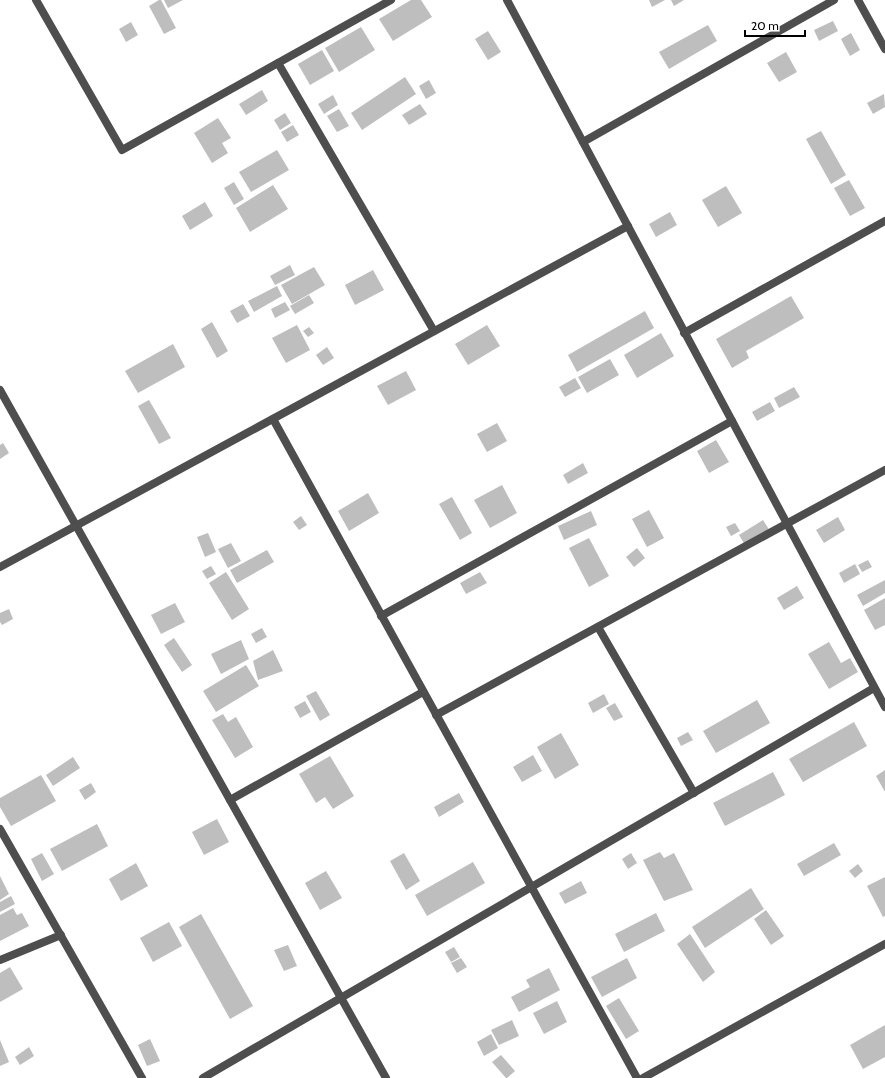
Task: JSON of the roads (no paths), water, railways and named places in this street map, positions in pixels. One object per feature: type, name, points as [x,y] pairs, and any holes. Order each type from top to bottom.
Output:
[{"type":"street","points":[[36,0],[122,150],[391,0]]},
{"type":"street","points":[[507,0],[885,708]]},
{"type":"street","points":[[583,142],[834,0]]},
{"type":"street","points":[[858,0],[885,49]]},
{"type":"street","points":[[278,63],[434,331]]},
{"type":"street","points":[[684,332],[885,221]]},
{"type":"street","points":[[0,567],[628,226]]},
{"type":"street","points":[[0,390],[386,1078]]},
{"type":"street","points":[[272,419],[636,1078]]},
{"type":"street","points":[[381,616],[732,421]]},
{"type":"street","points":[[436,715],[885,470]]},
{"type":"street","points":[[598,627],[694,793]]},
{"type":"street","points":[[203,1078],[874,688]]},
{"type":"street","points":[[230,800],[423,692]]},
{"type":"street","points":[[0,829],[142,1078]]},
{"type":"street","points":[[0,960],[61,935]]},
{"type":"street","points":[[643,1078],[885,944]]}]
